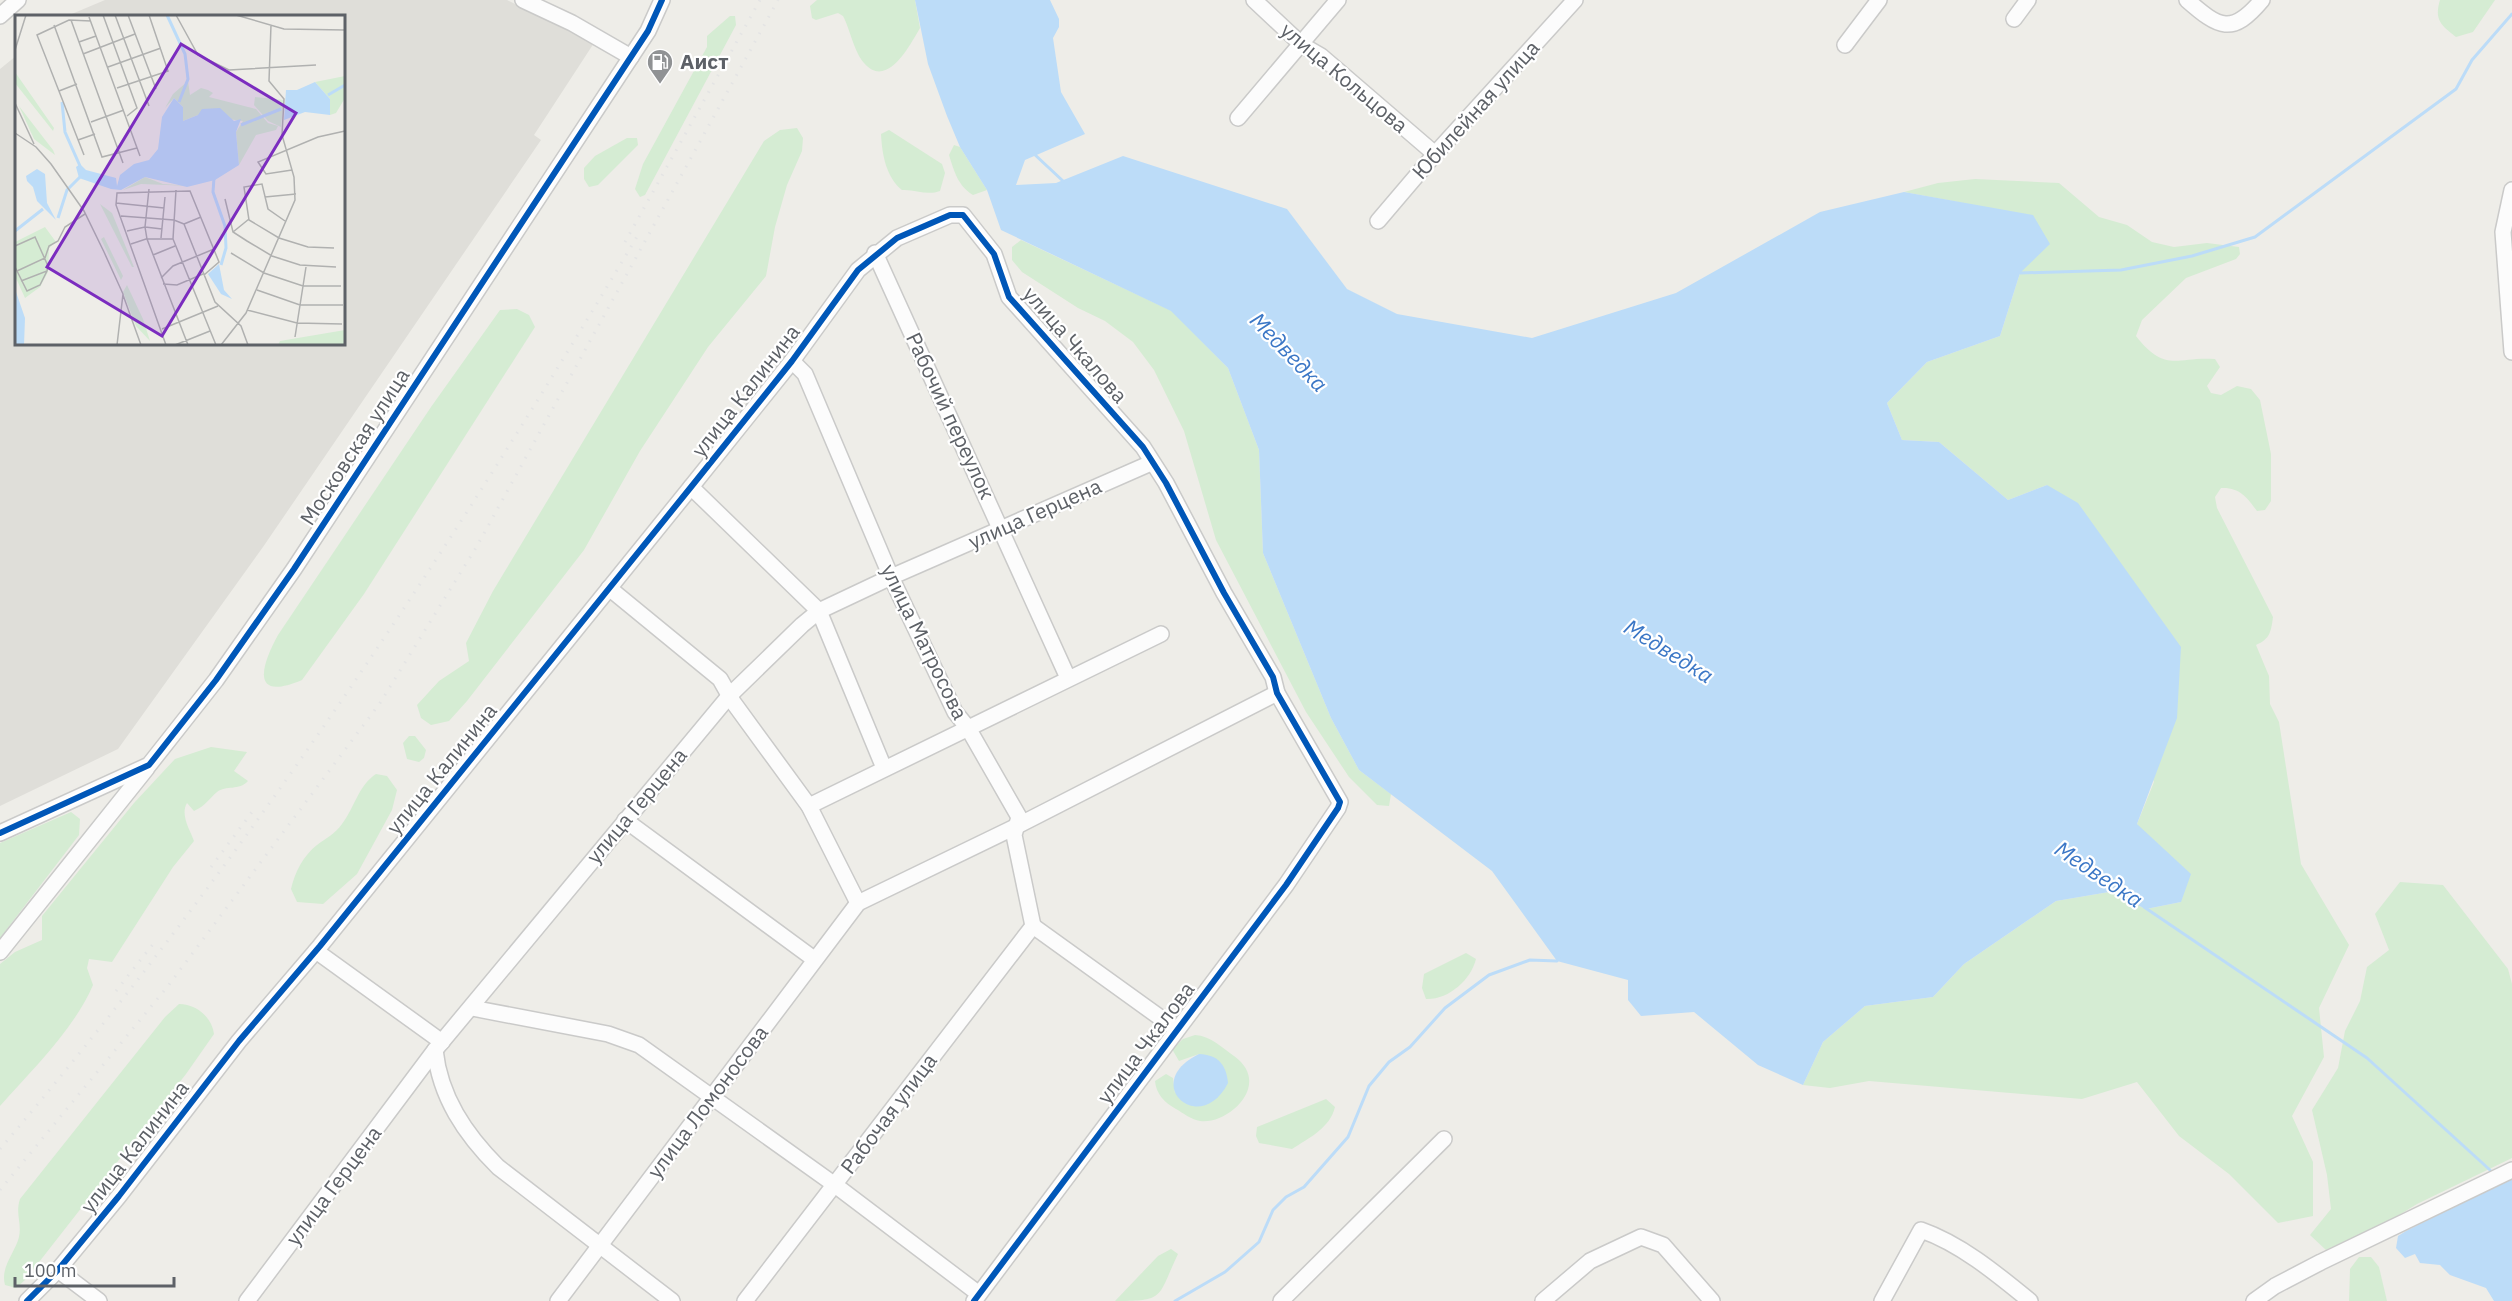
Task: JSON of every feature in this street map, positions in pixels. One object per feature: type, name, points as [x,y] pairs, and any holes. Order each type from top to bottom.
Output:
[{"type":"street","points":[[0,16],[18,0]]},
{"type":"street","points":[[523,0],[572,22],[631,57]]},
{"type":"street","name":"Московская улица","points":[[0,832],[149,765],[216,680],[294,569],[648,31],[662,0]]},
{"type":"street","name":"улица Кольцова","points":[[1254,0],[1302,45],[1321,56],[1435,154]]},
{"type":"street","points":[[1238,118],[1338,0]]},
{"type":"street","name":"Юбилейная улица","points":[[1378,220],[1575,0]]},
{"type":"street","points":[[1845,45],[1879,0]]},
{"type":"street","points":[[2014,19],[2028,0]]},
{"type":"street","points":[[2187,0],[2211,21],[2228,25],[2241,21],[2262,0]]},
{"type":"street","points":[[2512,190],[2503,232],[2512,352]]},
{"type":"street","name":"улица Калинина","points":[[27,1301],[58,1270],[239,1041],[316,951],[691,488],[792,361],[858,270],[875,253],[897,238],[950,215],[963,215]]},
{"type":"street","name":"улица Чкалова","points":[[963,215],[994,254],[1010,297],[1143,447],[1151,463],[1166,483],[1224,593],[1273,677],[1277,693],[1340,802],[1286,885],[977,1297]]},
{"type":"street","name":"Рабочий переулок","points":[[875,253],[1068,678]]},
{"type":"street","name":"улица Матросова","points":[[792,361],[805,374],[891,577],[955,712],[968,728],[1019,818],[1014,835],[1033,926]]},
{"type":"street","name":"улица Герцена","points":[[248,1301],[438,1046],[472,1008],[625,820],[729,695],[819,611],[1151,463]]},
{"type":"street","points":[[691,488],[819,611],[884,768]]},
{"type":"street","points":[[609,588],[720,679],[729,695],[809,806],[858,903],[1017,826],[1277,693]]},
{"type":"street","points":[[809,806],[1161,634]]},
{"type":"street","points":[[0,952],[149,765]]},
{"type":"street","points":[[625,820],[814,959]]},
{"type":"street","name":"улица Ломоносова","points":[[558,1301],[858,903]]},
{"type":"street","points":[[1033,926],[1176,1029]]},
{"type":"street","name":"Рабочая улица","points":[[745,1301],[1033,926]]},
{"type":"street","points":[[316,951],[438,1046],[437,1069],[449,1101],[479,1148],[498,1167],[672,1301]]},
{"type":"street","points":[[472,1008],[626,1039],[713,1096],[835,1185],[977,1297]]},
{"type":"street","points":[[1281,1301],[1444,1139]]},
{"type":"street","points":[[2254,1301],[2313,1266],[2512,1170]]},
{"type":"street","points":[[1882,1301],[1921,1230],[1938,1236],[1976,1260],[2030,1301]]},
{"type":"street","points":[[1543,1301],[1590,1261],[1641,1238],[1663,1245],[1712,1301]]},
{"type":"street","points":[[58,1270],[99,1301]]},
{"type":"shaded area","points":[[105,0],[507,0],[594,43],[534,135],[541,140],[263,547],[118,749],[0,806],[0,69],[15,57],[15,345],[345,345],[345,15],[69,15]]},
{"type":"green space","points":[[817,0],[915,0],[920,28],[897,62],[881,71],[873,70],[857,53],[843,16],[838,13],[816,20],[812,18],[810,6]]},
{"type":"green space","points":[[2440,0],[2495,0],[2473,32],[2456,37],[2440,22],[2438,7]]},
{"type":"green space","points":[[730,16],[735,16],[736,25],[645,195],[640,197],[635,189],[643,164],[707,47],[707,36]]},
{"type":"green space","points":[[797,128],[803,138],[802,151],[787,185],[775,227],[766,276],[708,347],[640,451],[584,550],[467,701],[449,721],[431,725],[421,718],[417,705],[439,681],[469,661],[466,643],[493,591],[764,141],[780,130]]},
{"type":"green space","points":[[889,130],[942,164],[945,173],[940,191],[930,193],[902,190],[897,185],[886,165],[882,149],[881,134]]},
{"type":"green space","points":[[627,138],[637,138],[638,145],[598,185],[589,187],[584,179],[584,168],[595,156]]},
{"type":"green space","points":[[954,145],[960,147],[987,190],[973,195],[960,183],[949,155]]},
{"type":"green space","points":[[1975,179],[2059,183],[2099,217],[2127,225],[2152,242],[2174,247],[2207,243],[2239,247],[2240,254],[2236,259],[2186,278],[2142,320],[2136,336],[2146,348],[2164,359],[2172,361],[2215,359],[2220,367],[2207,386],[2211,393],[2221,395],[2237,386],[2251,389],[2260,400],[2271,454],[2271,501],[2265,510],[2257,511],[2246,497],[2233,489],[2221,488],[2215,497],[2217,508],[2273,617],[2269,634],[2256,645],[2269,676],[2270,704],[2279,722],[2301,864],[2349,945],[2319,1008],[2324,1057],[2292,1116],[2313,1162],[2313,1216],[2278,1223],[2229,1174],[2179,1136],[2137,1082],[2082,1099],[1869,1081],[1830,1088],[1803,1085],[1823,1042],[1865,1006],[1933,997],[1964,964],[2056,901],[2109,892],[2146,909],[2181,902],[2137,824],[2154,782],[2047,485],[2008,500],[1939,442],[1902,440],[1887,403],[1927,362],[2000,336],[2020,273],[1958,202],[1904,192],[1938,183]]},
{"type":"green space","points":[[1021,240],[1172,311],[1228,368],[1259,450],[1263,553],[1331,718],[1359,770],[1391,794],[1389,806],[1377,805],[1349,777],[1306,712],[1216,540],[1184,431],[1154,370],[1133,342],[1105,321],[1078,308],[1022,272],[1012,260],[1012,247]]},
{"type":"green space","points":[[517,309],[529,315],[535,327],[364,594],[302,680],[285,686],[274,687],[267,684],[264,669],[278,635],[431,407],[500,310]]},
{"type":"green space","points":[[409,736],[415,736],[426,750],[424,758],[419,762],[407,759],[403,743]]},
{"type":"green space","points":[[211,747],[247,752],[234,771],[248,781],[241,786],[217,792],[194,811],[187,803],[185,817],[194,841],[173,867],[112,962],[89,959],[87,968],[93,985],[85,1001],[64,1033],[0,1106],[0,964],[15,952],[42,940],[42,916],[134,803],[175,759]]},
{"type":"green space","points":[[376,774],[387,776],[397,790],[392,810],[357,874],[323,904],[297,902],[291,889],[300,865],[312,849],[339,827],[365,784]]},
{"type":"green space","points":[[71,812],[80,819],[79,835],[0,938],[0,843]]},
{"type":"green space","points":[[2400,882],[2443,885],[2508,969],[2512,984],[2512,1158],[2417,1204],[2391,1220],[2326,1250],[2310,1235],[2331,1209],[2327,1175],[2312,1110],[2338,1068],[2345,1031],[2360,1001],[2367,967],[2389,950],[2375,914]]},
{"type":"green space","points":[[1466,953],[1476,959],[1464,981],[1442,996],[1426,999],[1422,988],[1424,974]]},
{"type":"green space","points":[[179,1004],[191,1006],[207,1017],[214,1034],[186,1074],[25,1280],[16,1288],[5,1285],[6,1266],[19,1237],[20,1199],[165,1017]]},
{"type":"green space","points":[[1195,1035],[1211,1040],[1234,1056],[1245,1067],[1249,1079],[1248,1090],[1233,1110],[1211,1121],[1194,1119],[1172,1107],[1162,1098],[1155,1081],[1166,1074],[1173,1078],[1175,1093],[1199,1054],[1179,1061],[1172,1049],[1183,1039]]},
{"type":"green space","points":[[1326,1099],[1335,1107],[1329,1121],[1305,1141],[1292,1149],[1259,1143],[1256,1136],[1257,1127]]},
{"type":"green space","points":[[1171,1249],[1178,1254],[1158,1294],[1143,1300],[1115,1301],[1158,1256]]},
{"type":"green space","points":[[2359,1257],[2371,1257],[2379,1267],[2387,1301],[2349,1301],[2350,1269]]},
{"type":"water","points":[[915,0],[1050,0],[1059,19],[1059,27],[1053,38],[1061,92],[1085,134],[1025,160],[1016,185],[1056,183],[1123,156],[1287,209],[1347,289],[1397,314],[1532,338],[1676,293],[1820,212],[1904,192],[2033,215],[2050,244],[2020,273],[2000,336],[1927,362],[1887,403],[1902,440],[1939,442],[2008,500],[2047,485],[2078,503],[2181,647],[2177,718],[2137,824],[2191,874],[2181,902],[2146,909],[2109,892],[2056,901],[1964,964],[1933,997],[1865,1006],[1823,1042],[1803,1085],[1758,1065],[1694,1012],[1641,1016],[1628,1000],[1628,980],[1557,961],[1492,871],[1359,770],[1331,718],[1263,553],[1259,450],[1228,368],[1171,311],[1001,230],[987,190],[960,147],[947,116],[928,64]]},
{"type":"water","points":[[1199,1054],[1211,1056],[1220,1062],[1228,1083],[1216,1099],[1203,1106],[1191,1106],[1180,1100],[1174,1090],[1174,1078],[1182,1066]]},
{"type":"water","points":[[2512,1178],[2512,1301],[2494,1301],[2486,1288],[2450,1275],[2440,1265],[2420,1263],[2415,1254],[2405,1258],[2396,1248],[2398,1236],[2406,1231]]},
{"type":"waterway","points":[[2020,273],[2121,270],[2192,256],[2255,237],[2456,89],[2472,60],[2512,14]]},
{"type":"waterway","name":"Медведка","points":[[1033,153],[1063,181]]},
{"type":"waterway","name":"Медведка","points":[[2144,907],[2367,1058],[2490,1170]]},
{"type":"waterway","points":[[1175,1301],[1225,1272],[1259,1242],[1273,1210],[1286,1197],[1304,1187],[1348,1137],[1369,1086],[1389,1062],[1410,1047],[1445,1008],[1489,975],[1530,960],[1557,961],[1559,958]]},
{"type":"railway","points":[[625,242],[760,0]]},
{"type":"railway","points":[[0,1190],[168,986],[380,703],[477,546],[778,0]]},
{"type":"railway","points":[[0,1149],[89,1042],[175,932],[258,820],[338,706],[492,473],[638,235]]},
{"type":"railway","points":[[211,867],[252,812]]},
{"type":"railway","points":[[116,991],[157,939]]},
{"type":"cycle path","points":[[0,833],[149,765],[216,680],[294,569],[648,31],[662,0]]},
{"type":"cycle path","points":[[27,1301],[58,1270],[119,1196],[239,1041],[320,946],[691,487],[792,361],[858,270],[897,238],[950,215],[963,215],[994,254],[1009,297],[1143,447],[1166,483],[1224,593],[1273,677],[1277,693],[1340,802],[1286,885],[974,1301]]},
{"type":"place","name":"Аист","points":[[660,85]]}]
